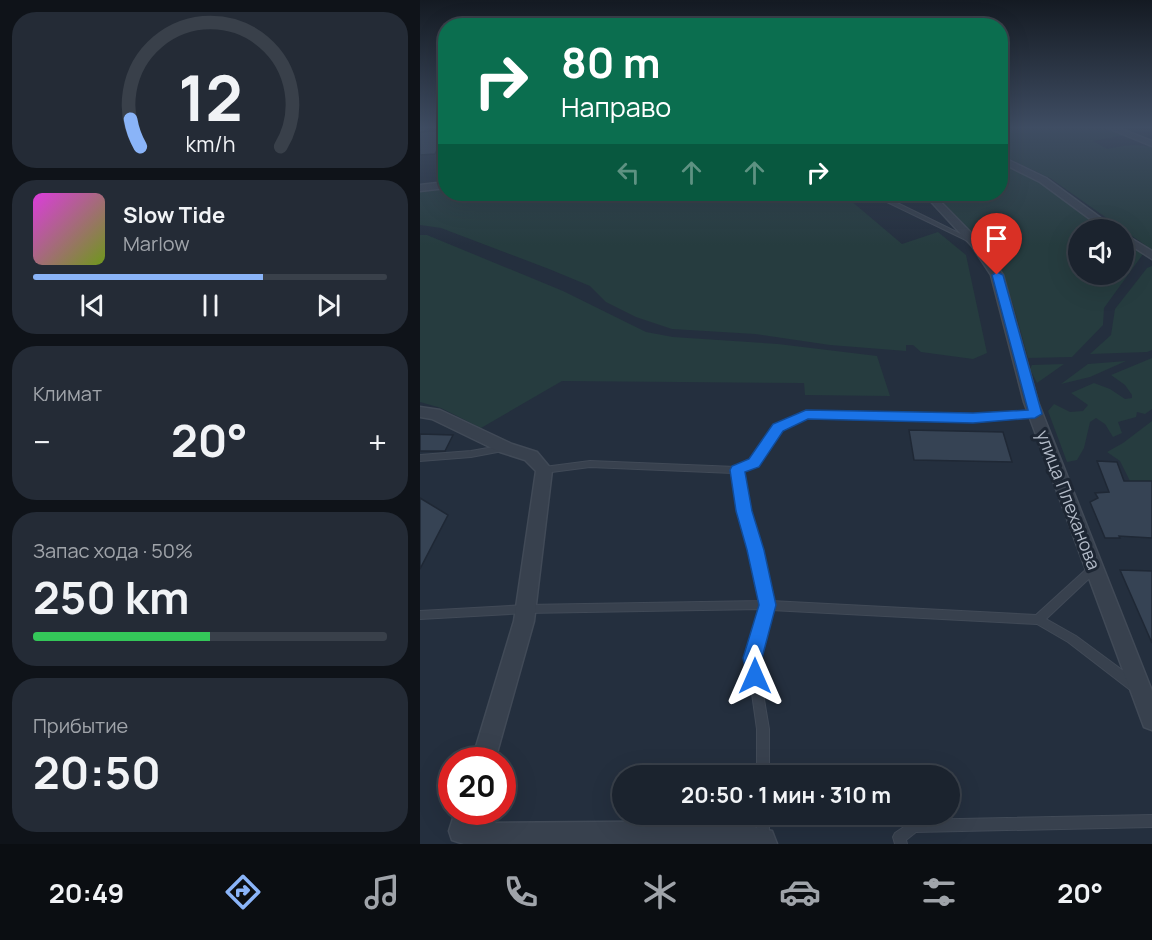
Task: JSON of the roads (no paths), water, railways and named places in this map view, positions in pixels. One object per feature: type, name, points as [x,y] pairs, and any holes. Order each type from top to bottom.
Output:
[{"type":"street","points":[[1017,166],[1044,180],[1097,219]]},
{"type":"street","points":[[420,188],[438,186]]},
{"type":"street","name":"улица Плеханова","points":[[935,201],[976,244],[997,275],[1035,414],[1152,719]]},
{"type":"street","points":[[1134,244],[1152,256]]},
{"type":"street","points":[[420,412],[435,414],[531,456],[544,470],[526,609],[502,704],[487,747]]},
{"type":"street","points":[[463,825],[461,831],[487,836],[729,834],[763,842]]},
{"type":"lane","points":[[889,201],[976,244]]},
{"type":"lane","points":[[544,470],[590,464],[737,470],[754,463],[778,428],[806,414],[973,418],[1035,414]]},
{"type":"lane","points":[[420,458],[471,454],[506,447]]},
{"type":"lane","points":[[737,470],[744,511],[756,550],[768,605],[753,658],[763,729],[763,765]]},
{"type":"lane","points":[[1038,620],[1094,568]]},
{"type":"lane","points":[[420,615],[526,609],[768,605],[1038,620],[1072,639],[1142,692]]},
{"type":"lane","points":[[901,844],[899,837],[914,826],[1152,821]]},
{"type":"lane","points":[[763,825],[763,842]]}]
